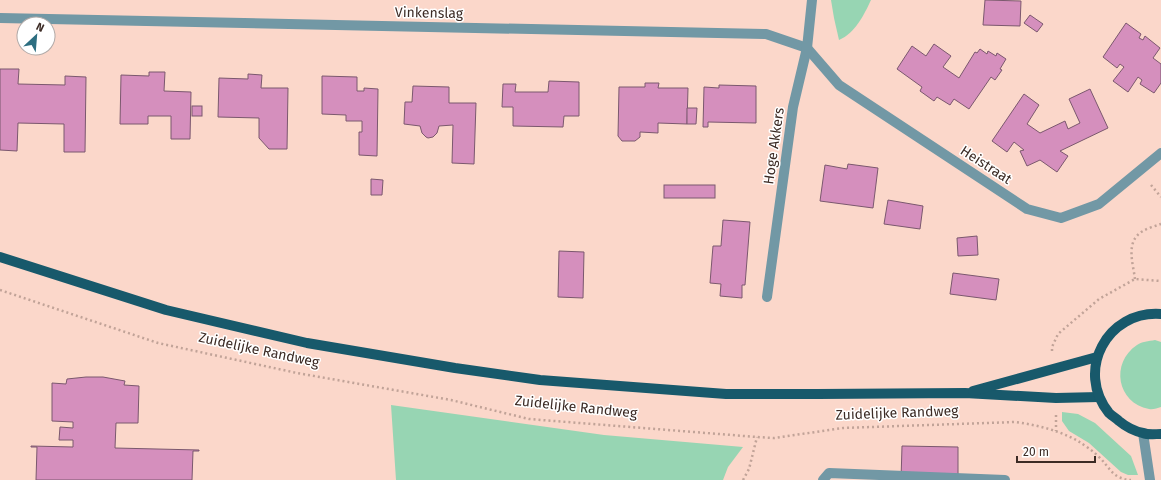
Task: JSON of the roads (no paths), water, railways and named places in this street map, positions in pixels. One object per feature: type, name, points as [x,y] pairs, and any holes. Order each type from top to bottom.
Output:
[{"type":"main road","name":"Zuidelijke Randweg","points":[[0,257],[166,310],[307,343],[540,380],[726,394],[965,393],[1056,398],[1099,397]]},
{"type":"main road","points":[[1161,314],[1139,315],[1120,324],[1106,338],[1097,357],[1095,377],[1099,397],[1110,414],[1125,426],[1143,433],[1161,434]]},
{"type":"main road","name":"Zuidelijke Randweg","points":[[965,393],[1097,357]]},
{"type":"street","name":"Hoge Akkers","points":[[767,297],[793,107],[808,48],[812,0]]},
{"type":"street","name":"Vinkenslag","points":[[0,18],[766,34],[808,48]]},
{"type":"street","name":"Heistraat","points":[[808,48],[838,85],[1026,209],[1061,218],[1099,204],[1161,153]]},
{"type":"street","points":[[1143,433],[1150,480]]},
{"type":"street","points":[[823,480],[829,473],[874,477],[1005,480]]}]
